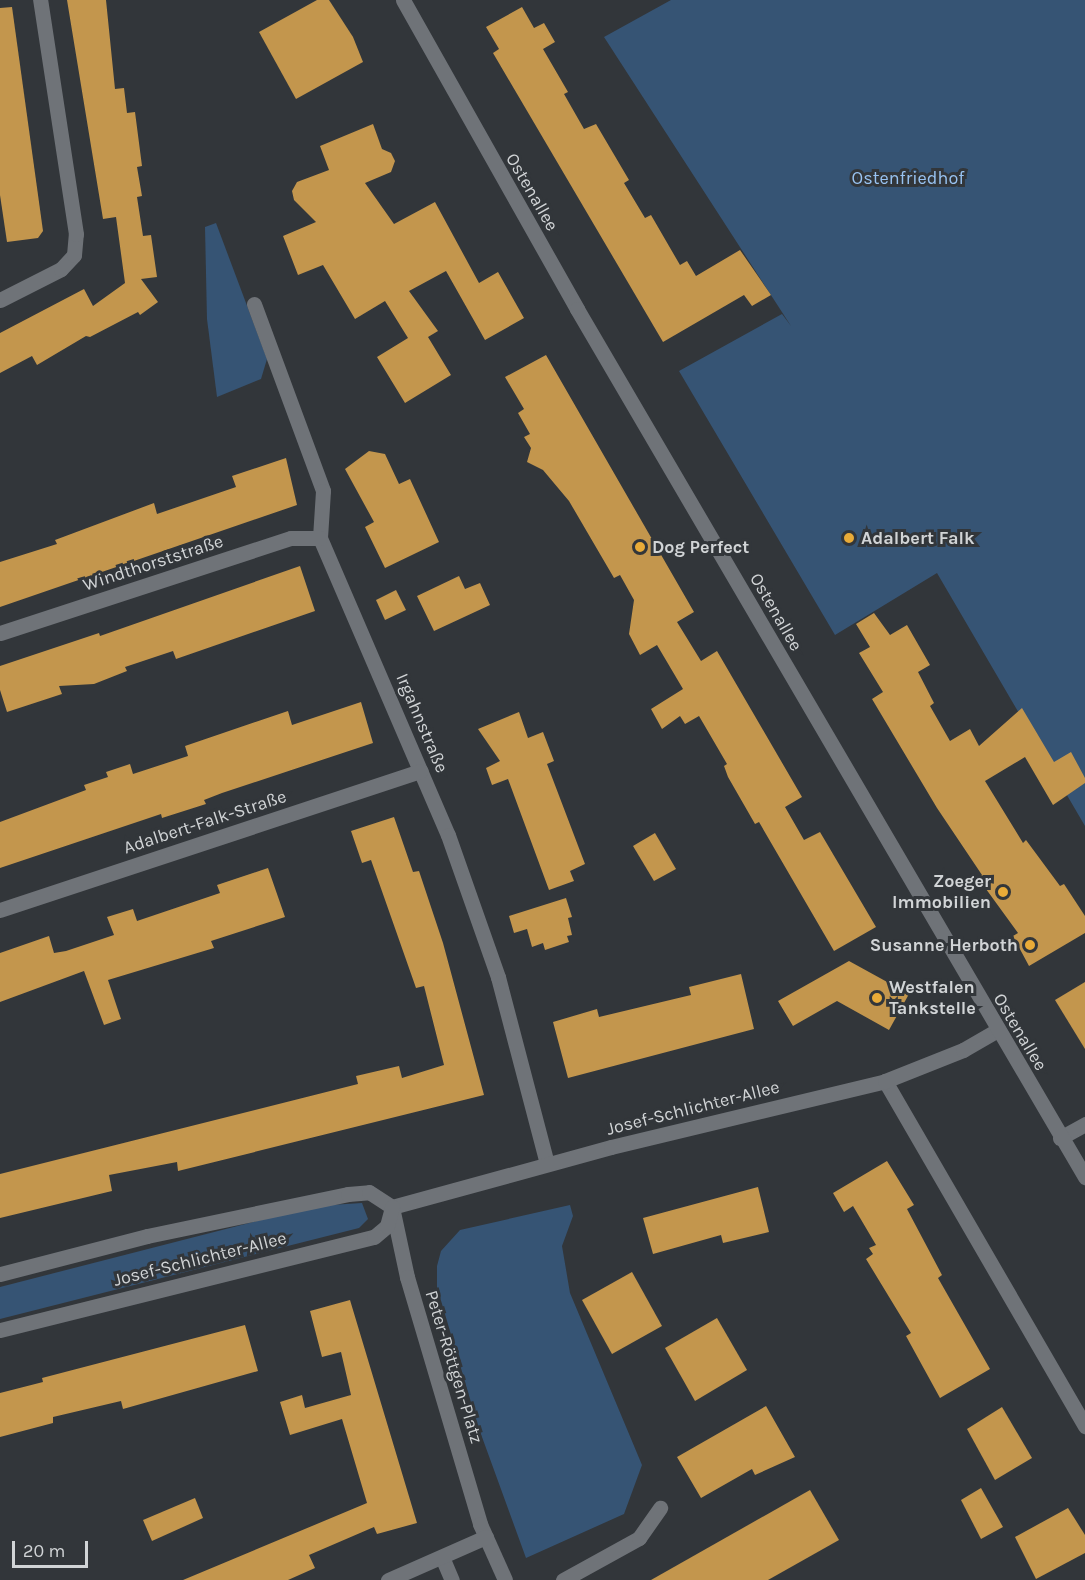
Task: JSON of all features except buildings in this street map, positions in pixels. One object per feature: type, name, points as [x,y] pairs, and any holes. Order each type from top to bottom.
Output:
[{"type":"street","points":[[0,300],[61,269],[74,255],[76,234],[40,0]]},
{"type":"street","name":"Ostenallee","points":[[403,0],[566,290],[996,1030],[1085,1177]]},
{"type":"street","name":"Irgahnstraße","points":[[255,304],[323,491],[320,538],[421,771],[498,977],[547,1164]]},
{"type":"street","name":"Windthorststraße","points":[[0,633],[291,538],[320,538]]},
{"type":"street","name":"Adalbert-Falk-Straße","points":[[0,910],[421,771]]},
{"type":"street","name":"Josef-Schlichter-Allee","points":[[0,1274],[147,1236],[348,1194],[369,1192],[392,1207],[547,1164],[885,1081],[963,1050],[996,1030]]},
{"type":"street","points":[[885,1081],[1085,1426]]},
{"type":"street","points":[[1060,1138],[1085,1124]]},
{"type":"street","name":"Josef-Schlichter-Allee","points":[[0,1330],[374,1237],[387,1226],[392,1207]]},
{"type":"street","name":"Peter-Röttgen-Platz","points":[[392,1207],[407,1277],[486,1537],[505,1580]]},
{"type":"street","points":[[563,1580],[639,1538],[660,1508]]},
{"type":"street","points":[[388,1580],[486,1537]]},
{"type":"street","points":[[441,1557],[452,1580]]},
{"type":"green space","name":"Ostenfriedhof","points":[[671,0],[1085,0],[1085,826],[937,573],[835,635],[679,371],[782,314],[791,326],[604,37]]},
{"type":"green space","points":[[216,223],[267,359],[261,379],[217,397],[207,319],[205,227]]},
{"type":"green space","points":[[362,1203],[368,1219],[359,1228],[0,1319],[0,1287],[315,1206]]},
{"type":"green space","points":[[570,1205],[573,1216],[562,1246],[570,1293],[642,1465],[624,1514],[526,1558],[478,1426],[437,1287],[437,1266],[441,1251],[460,1230]]},
{"type":"place","name":"Adalbert Falk","points":[[849,538]]},
{"type":"place","name":"Dog Perfect","points":[[640,547]]},
{"type":"place","name":"Zoeger Immobilien","points":[[1003,892]]},
{"type":"place","name":"Susanne Herboth","points":[[1030,945]]},
{"type":"place","name":"Westfalen Tankstelle","points":[[877,998]]}]
